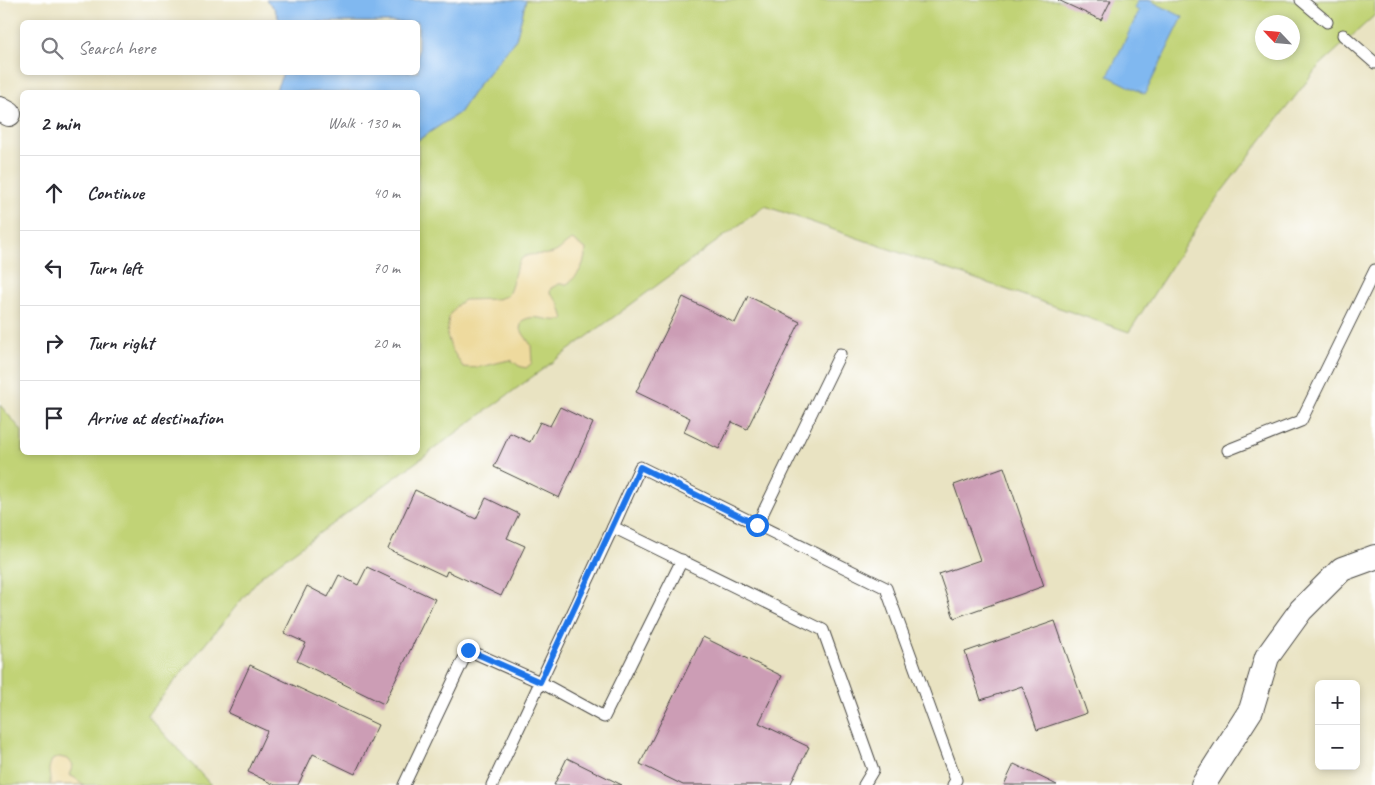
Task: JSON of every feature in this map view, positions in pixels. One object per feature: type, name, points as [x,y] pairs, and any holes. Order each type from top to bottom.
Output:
[{"type":"street","points":[[1203,785],[1251,710],[1267,657],[1301,610],[1342,570],[1375,557]]},
{"type":"lane","points":[[1306,1],[1327,22]]},
{"type":"lane","points":[[1343,35],[1375,63]]},
{"type":"lane","points":[[1228,450],[1301,421],[1375,270]]},
{"type":"lane","points":[[757,525],[840,354]]},
{"type":"lane","points":[[492,785],[640,467],[886,588],[956,780],[953,785]]},
{"type":"lane","points":[[613,527],[823,630],[873,770],[864,785]]},
{"type":"lane","points":[[404,785],[468,650],[540,682],[604,717],[682,560]]},
{"type":"green space","points":[[526,0],[1375,0],[1375,15],[1318,67],[1212,204],[1129,332],[765,206],[261,576],[147,715],[211,785],[0,785],[0,405],[20,429],[20,455],[420,455],[420,139],[459,113],[479,84],[516,39]]},
{"type":"sand","points":[[572,240],[586,249],[583,265],[567,284],[559,284],[551,288],[550,293],[559,303],[564,319],[532,318],[522,321],[520,329],[531,345],[532,363],[526,368],[519,366],[511,360],[481,367],[463,367],[451,348],[447,335],[449,316],[457,305],[464,300],[497,299],[507,296],[517,266],[522,258],[530,255],[553,253]]},
{"type":"sand","points":[[59,757],[68,759],[73,765],[69,775],[84,785],[50,785],[50,764],[52,760]]},
{"type":"water","points":[[266,0],[526,0],[516,39],[479,84],[459,113],[420,139],[420,90],[276,90],[282,75],[420,75],[420,20],[279,20],[274,8]]},
{"type":"water","points":[[1138,0],[1149,0],[1183,17],[1145,94],[1108,76],[1139,11],[1134,8]]},
{"type":"building","points":[[1058,0],[1111,0],[1101,20]]},
{"type":"building","points":[[748,296],[800,322],[747,429],[732,422],[719,449],[684,432],[690,418],[636,392],[683,297],[735,323]]},
{"type":"building","points":[[560,407],[593,423],[559,498],[494,467],[510,433],[530,442],[540,422],[550,426]]},
{"type":"building","points":[[1004,467],[1044,586],[954,618],[939,574],[980,560],[954,485]]},
{"type":"building","points":[[415,490],[476,519],[486,498],[519,514],[507,538],[525,546],[501,596],[447,571],[445,576],[388,549]]},
{"type":"building","points":[[367,567],[435,599],[384,704],[297,661],[306,643],[284,633],[307,586],[328,597],[339,575],[358,585]]},
{"type":"building","points":[[1055,621],[1087,713],[1037,730],[1022,686],[981,700],[965,652]]},
{"type":"building","points":[[703,637],[782,676],[759,723],[809,747],[790,785],[683,785],[640,764]]},
{"type":"building","points":[[250,665],[378,725],[355,774],[313,754],[298,785],[275,785],[248,772],[267,731],[228,713]]},
{"type":"building","points":[[567,758],[622,785],[554,785]]},
{"type":"building","points":[[1014,764],[1057,785],[1004,785]]},
{"type":"route","points":[[468,650],[540,682],[640,467],[757,525]]}]
